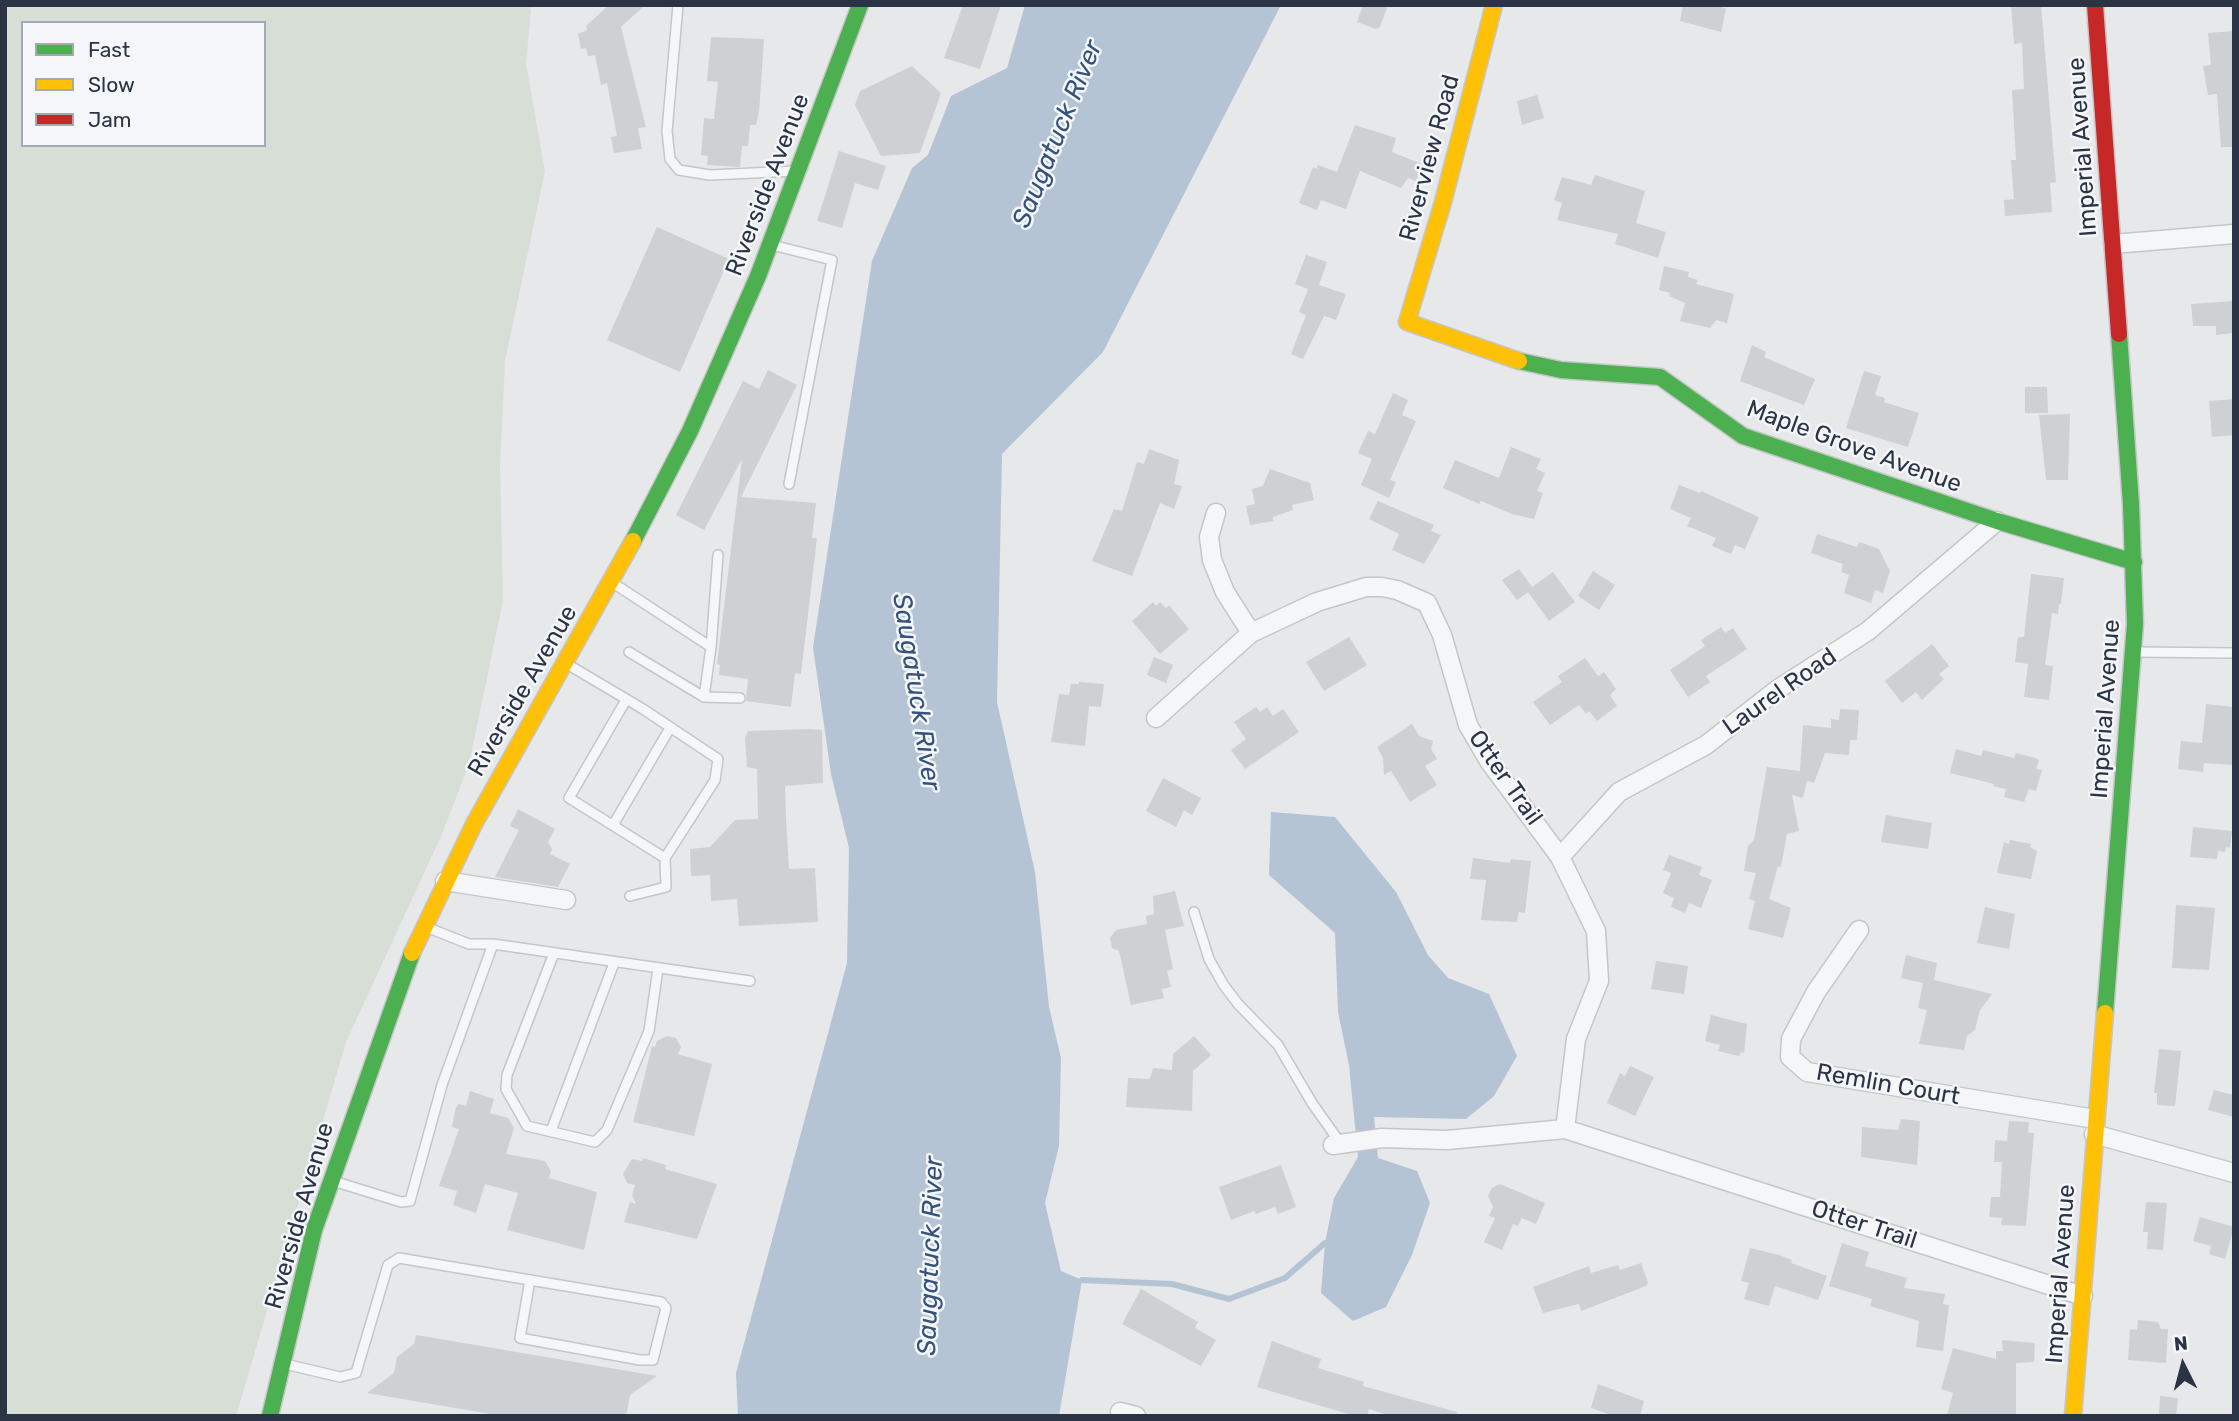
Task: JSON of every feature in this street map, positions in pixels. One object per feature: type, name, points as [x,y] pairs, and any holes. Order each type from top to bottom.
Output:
[{"type":"street","name":"Riverview Road","points":[[1407,322],[1443,202],[1494,5]]},
{"type":"street","name":"Imperial Avenue","points":[[2073,1416],[2134,652],[2134,562],[2095,5]]},
{"type":"street","name":"Riverside Avenue","points":[[270,1416],[314,1230],[393,1000],[445,881],[493,788],[612,582],[690,431],[770,244],[857,7]]},
{"type":"street","points":[[2113,244],[2234,234]]},
{"type":"street","name":"Maple Grove Avenue","points":[[1407,322],[1501,357],[1561,370],[1660,377],[1743,436],[1997,521],[2134,562]]},
{"type":"street","points":[[1216,513],[1209,537],[1212,560],[1225,592],[1251,633]]},
{"type":"street","name":"Laurel Road","points":[[1560,856],[1619,792],[1706,745],[1778,689],[1868,631],[1997,521]]},
{"type":"street","name":"Otter Trail","points":[[1156,718],[1251,633],[1317,602],[1366,587],[1397,590],[1427,603],[1442,635],[1468,724],[1489,761],[1560,856],[1596,931],[1599,981],[1576,1040],[1565,1129]]},
{"type":"street","points":[[445,881],[566,900]]},
{"type":"street","name":"Remlin Court","points":[[1859,930],[1816,992],[1791,1039],[1790,1057],[1807,1072],[2095,1127]]},
{"type":"street","points":[[2095,1127],[2234,1173]]},
{"type":"street","name":"Otter Trail","points":[[1337,1144],[1382,1138],[1447,1140],[1565,1129],[2082,1296]]},
{"type":"lane","points":[[678,5],[667,131],[670,159],[679,170],[710,175],[798,171]]},
{"type":"lane","points":[[770,244],[832,260],[789,484]]},
{"type":"lane","points":[[704,697],[718,555]]},
{"type":"lane","points":[[612,582],[711,647]]},
{"type":"lane","points":[[629,652],[704,697],[740,698]]},
{"type":"lane","points":[[2134,652],[2234,653]]},
{"type":"lane","points":[[565,664],[718,759],[715,780],[665,858],[666,887],[630,896]]},
{"type":"lane","points":[[626,700],[569,798],[665,858]]},
{"type":"lane","points":[[612,825],[670,728]]},
{"type":"lane","points":[[1194,912],[1209,960],[1223,984],[1278,1045],[1337,1144]]},
{"type":"lane","points":[[424,927],[469,944],[493,944],[750,981]]},
{"type":"lane","points":[[331,1180],[401,1202],[410,1201],[442,1085],[493,944]]},
{"type":"lane","points":[[554,953],[507,1076],[506,1089],[527,1126],[595,1142],[607,1130],[649,1031],[658,969]]},
{"type":"lane","points":[[551,1131],[614,963]]},
{"type":"lane","points":[[283,1364],[340,1377],[356,1373],[388,1265],[400,1258],[661,1302],[666,1308],[653,1360],[640,1360],[520,1338],[530,1280]]},
{"type":"shaded area","points":[[5,5],[528,5],[531,11],[526,64],[545,171],[505,361],[500,466],[503,601],[469,764],[442,834],[346,1042],[236,1416],[5,1416]]},
{"type":"water","name":"Saugatuck River","points":[[1025,5],[1281,5],[1103,352],[1002,454],[997,702],[1035,872],[1049,1007],[1061,1058],[1059,1146],[1045,1203],[1061,1271],[1082,1280],[1059,1416],[738,1416],[736,1373],[847,963],[849,848],[831,774],[813,647],[872,261],[912,168],[928,155],[951,96],[1007,68]]},
{"type":"water","points":[[1271,812],[1335,817],[1396,892],[1428,955],[1448,978],[1489,994],[1517,1056],[1494,1096],[1466,1119],[1374,1117],[1378,1158],[1417,1171],[1430,1203],[1412,1255],[1386,1307],[1353,1321],[1321,1293],[1325,1243],[1334,1198],[1358,1157],[1349,1065],[1338,1012],[1335,933],[1269,875]]},
{"type":"building","points":[[609,5],[645,5],[621,27],[646,127],[638,128],[642,149],[614,153],[611,137],[617,136],[607,83],[601,85],[595,55],[588,56],[586,48],[581,49],[578,34],[587,30],[586,26]]},
{"type":"building","points":[[963,5],[1001,5],[980,69],[944,58]]},
{"type":"building","points":[[1363,5],[1388,5],[1380,27],[1376,29],[1357,22]]},
{"type":"building","points":[[1683,5],[1717,5],[1726,9],[1721,32],[1680,21]]},
{"type":"building","points":[[2011,5],[2041,5],[2056,182],[2050,183],[2052,212],[2005,216],[2004,200],[2014,199],[2011,160],[2016,160],[2012,90],[2024,89],[2022,43],[2014,44]]},
{"type":"building","points":[[2234,31],[2234,147],[2221,147],[2217,94],[2208,95],[2203,66],[2211,65],[2208,33]]},
{"type":"building","points":[[711,37],[764,39],[759,113],[756,125],[750,125],[748,146],[742,146],[740,167],[707,165],[708,156],[701,155],[704,118],[714,119],[718,82],[707,81]]},
{"type":"building","points":[[912,66],[941,93],[920,153],[881,156],[855,105],[860,91]]},
{"type":"building","points":[[1537,95],[1544,118],[1522,125],[1517,101]]},
{"type":"building","points":[[1355,125],[1396,138],[1392,152],[1422,164],[1416,181],[1408,178],[1401,188],[1360,171],[1346,209],[1321,200],[1317,210],[1299,203],[1313,167],[1317,169],[1318,165],[1337,172]]},
{"type":"building","points":[[839,151],[886,166],[878,190],[855,183],[842,228],[817,221]]},
{"type":"building","points":[[1595,175],[1645,191],[1636,223],[1666,232],[1658,258],[1615,244],[1618,234],[1557,220],[1562,203],[1554,200],[1562,177],[1591,185]]},
{"type":"building","points":[[657,227],[729,259],[680,372],[607,340]]},
{"type":"building","points":[[1306,255],[1327,262],[1319,285],[1346,294],[1336,320],[1324,316],[1303,359],[1291,354],[1306,315],[1299,312],[1308,289],[1295,284]]},
{"type":"building","points":[[1664,266],[1689,272],[1688,277],[1698,280],[1696,284],[1734,294],[1727,323],[1716,320],[1710,328],[1680,321],[1685,303],[1669,296],[1670,293],[1659,290]]},
{"type":"building","points":[[2234,301],[2234,333],[2216,335],[2216,326],[2193,326],[2191,304]]},
{"type":"building","points":[[1752,345],[1766,352],[1764,357],[1815,379],[1804,405],[1740,381]]},
{"type":"building","points":[[768,370],[797,385],[741,497],[816,503],[812,538],[817,538],[801,674],[795,673],[791,707],[746,701],[748,679],[719,675],[720,665],[717,664],[742,459],[704,530],[676,515],[743,381],[759,389]]},
{"type":"building","points":[[1864,371],[1881,376],[1875,395],[1885,398],[1884,402],[1919,413],[1908,447],[1846,428]]},
{"type":"building","points":[[2025,387],[2047,387],[2048,413],[2025,413]]},
{"type":"building","points":[[1393,393],[1408,400],[1402,415],[1416,421],[1390,480],[1396,482],[1389,498],[1361,485],[1372,459],[1358,453],[1368,431],[1375,434]]},
{"type":"building","points":[[2234,399],[2234,435],[2212,437],[2209,401]]},
{"type":"building","points":[[2070,414],[2068,480],[2046,480],[2039,415]]},
{"type":"building","points":[[1511,447],[1541,459],[1536,469],[1545,473],[1537,491],[1543,493],[1534,519],[1512,514],[1481,501],[1479,504],[1443,488],[1455,460],[1499,478]]},
{"type":"building","points":[[1149,449],[1179,460],[1174,484],[1182,486],[1174,509],[1160,503],[1132,576],[1092,561],[1114,509],[1122,511],[1137,462],[1144,464]]},
{"type":"building","points":[[1270,469],[1310,483],[1314,500],[1292,505],[1293,510],[1273,517],[1273,521],[1250,525],[1246,506],[1255,504],[1252,489],[1263,486]]},
{"type":"building","points":[[1679,485],[1700,493],[1701,491],[1759,517],[1745,549],[1735,545],[1731,554],[1712,546],[1716,538],[1687,526],[1691,518],[1670,509]]},
{"type":"building","points":[[1378,501],[1434,525],[1431,531],[1441,535],[1424,564],[1392,550],[1399,534],[1369,519]]},
{"type":"building","points":[[1817,534],[1857,547],[1859,542],[1879,549],[1890,571],[1883,593],[1875,590],[1871,603],[1844,593],[1849,575],[1841,572],[1843,564],[1811,553]]},
{"type":"building","points":[[1519,569],[1532,587],[1553,572],[1575,602],[1549,621],[1528,592],[1517,600],[1502,580]]},
{"type":"building","points":[[1593,571],[1615,585],[1599,610],[1578,596]]},
{"type":"building","points":[[2031,574],[2064,578],[2058,614],[2052,613],[2045,665],[2053,666],[2049,700],[2024,697],[2028,664],[2015,662],[2018,637],[2024,637]]},
{"type":"building","points":[[1153,602],[1156,606],[1160,602],[1166,608],[1169,605],[1189,629],[1160,654],[1132,621]]},
{"type":"building","points":[[1721,627],[1725,633],[1733,628],[1747,649],[1706,676],[1710,682],[1688,697],[1670,670],[1705,646],[1701,640]]},
{"type":"building","points":[[1349,637],[1367,665],[1324,691],[1306,662]]},
{"type":"building","points":[[1932,644],[1949,666],[1939,674],[1944,679],[1922,700],[1916,692],[1902,703],[1885,681]]},
{"type":"building","points":[[1154,657],[1173,665],[1166,683],[1147,675]]},
{"type":"building","points":[[1585,658],[1598,676],[1604,672],[1616,689],[1610,695],[1617,706],[1597,721],[1589,711],[1586,714],[1579,705],[1550,725],[1533,702],[1562,682],[1558,676]]},
{"type":"building","points":[[1071,684],[1104,684],[1101,707],[1089,706],[1085,746],[1051,742],[1059,694],[1069,695]]},
{"type":"building","points":[[2206,704],[2234,707],[2234,765],[2204,763],[2203,772],[2178,769],[2181,741],[2202,743]]},
{"type":"building","points":[[1256,707],[1260,712],[1267,707],[1273,716],[1283,709],[1299,732],[1245,769],[1231,750],[1246,739],[1234,722]]},
{"type":"building","points":[[1840,709],[1859,710],[1857,740],[1850,740],[1849,755],[1825,753],[1814,783],[1807,781],[1803,798],[1792,795],[1799,831],[1787,834],[1781,867],[1778,866],[1769,899],[1791,908],[1783,938],[1748,929],[1755,901],[1749,899],[1756,873],[1744,871],[1748,846],[1754,840],[1767,767],[1800,771],[1803,725],[1831,728],[1831,719],[1839,720]]},
{"type":"building","points":[[1412,724],[1419,736],[1433,741],[1431,749],[1437,759],[1425,766],[1437,785],[1410,802],[1391,771],[1384,775],[1383,758],[1377,747]]},
{"type":"building","points":[[822,730],[823,783],[785,786],[786,818],[789,869],[815,868],[818,922],[739,926],[737,899],[711,901],[710,875],[691,876],[690,849],[710,847],[735,820],[758,819],[757,769],[747,767],[745,738],[748,731]]},
{"type":"building","points":[[1956,749],[1981,756],[1983,750],[2014,758],[2016,753],[2039,760],[2036,769],[2042,770],[2036,791],[2029,789],[2024,802],[2004,797],[2006,789],[1993,786],[1994,784],[1950,773]]},
{"type":"building","points":[[1163,778],[1201,798],[1192,815],[1184,810],[1176,827],[1146,811]]},
{"type":"building","points":[[518,809],[555,829],[548,842],[552,849],[550,854],[570,864],[558,887],[495,877],[519,830],[510,826]]},
{"type":"building","points":[[1886,815],[1932,823],[1928,849],[1881,842]]},
{"type":"building","points":[[2193,827],[2232,831],[2230,848],[2226,847],[2225,852],[2218,851],[2217,859],[2190,857]]},
{"type":"building","points":[[2010,840],[2031,844],[2030,847],[2037,851],[2031,879],[1997,873],[2004,842],[2009,844]]},
{"type":"building","points":[[1669,855],[1702,867],[1699,875],[1712,880],[1701,908],[1689,903],[1685,913],[1671,907],[1674,898],[1663,893],[1671,873],[1663,870]]},
{"type":"building","points":[[1473,858],[1510,863],[1511,859],[1531,861],[1525,913],[1519,912],[1517,922],[1481,920],[1486,880],[1470,879]]},
{"type":"building","points":[[1175,891],[1184,926],[1165,930],[1173,969],[1167,971],[1171,987],[1162,989],[1164,998],[1131,1005],[1119,951],[1112,948],[1110,938],[1116,930],[1147,924],[1146,916],[1154,914],[1153,896]]},
{"type":"building","points":[[2176,905],[2215,908],[2209,970],[2172,968]]},
{"type":"building","points":[[1985,907],[2015,914],[2009,949],[1977,943]]},
{"type":"building","points":[[1906,955],[1937,963],[1934,980],[1992,994],[1980,1010],[1975,1030],[1967,1036],[1964,1050],[1919,1044],[1927,1010],[1918,1008],[1923,983],[1901,978]]},
{"type":"building","points":[[1656,961],[1688,966],[1684,994],[1651,989]]},
{"type":"building","points":[[1711,1015],[1747,1024],[1744,1053],[1741,1052],[1739,1056],[1718,1051],[1720,1045],[1705,1041]]},
{"type":"building","points":[[667,1036],[676,1038],[681,1047],[678,1054],[712,1064],[694,1136],[633,1122],[652,1046],[655,1047],[657,1041]]},
{"type":"building","points":[[1194,1036],[1211,1055],[1193,1071],[1192,1111],[1126,1107],[1128,1078],[1150,1079],[1153,1068],[1172,1070],[1173,1054]]},
{"type":"building","points":[[2159,1049],[2181,1051],[2175,1106],[2157,1105],[2157,1093],[2154,1093]]},
{"type":"building","points":[[1630,1066],[1654,1077],[1635,1116],[1607,1103],[1620,1073],[1625,1076]]},
{"type":"building","points":[[2214,1090],[2234,1095],[2234,1117],[2208,1110]]},
{"type":"building","points":[[470,1091],[494,1099],[490,1113],[508,1118],[514,1128],[506,1154],[545,1161],[551,1171],[549,1178],[597,1192],[584,1250],[507,1230],[518,1193],[485,1184],[476,1213],[453,1205],[457,1191],[439,1186],[459,1129],[452,1127],[456,1107],[459,1104],[466,1106]]},
{"type":"building","points":[[1901,1119],[1920,1121],[1917,1165],[1861,1157],[1862,1127],[1898,1130]]},
{"type":"building","points":[[2009,1121],[2029,1122],[2028,1133],[2034,1133],[2026,1226],[2001,1225],[2002,1218],[1989,1217],[1991,1197],[2000,1197],[2002,1162],[1994,1162],[1995,1140],[2007,1141]]},
{"type":"building","points":[[643,1158],[666,1165],[665,1169],[717,1184],[697,1239],[624,1222],[630,1202],[636,1204],[632,1195],[635,1185],[627,1183],[623,1174],[632,1159],[642,1161]]},
{"type":"building","points":[[1281,1165],[1296,1207],[1278,1214],[1275,1207],[1256,1214],[1254,1211],[1231,1220],[1219,1187]]},
{"type":"building","points":[[1500,1184],[1545,1203],[1536,1224],[1522,1218],[1518,1226],[1513,1224],[1502,1250],[1484,1242],[1495,1218],[1489,1216],[1493,1207],[1488,1196],[1492,1188]]},
{"type":"building","points":[[2146,1202],[2167,1203],[2163,1250],[2147,1249],[2148,1232],[2143,1232]]},
{"type":"building","points":[[2200,1217],[2234,1227],[2225,1259],[2209,1254],[2211,1246],[2193,1241]]},
{"type":"building","points":[[1842,1243],[1869,1252],[1865,1266],[1907,1278],[1904,1288],[1945,1294],[1943,1304],[1949,1305],[1943,1351],[1916,1347],[1919,1321],[1870,1306],[1872,1299],[1829,1286]]},
{"type":"building","points":[[1750,1248],[1779,1255],[1792,1260],[1791,1263],[1827,1276],[1818,1300],[1775,1286],[1769,1306],[1744,1299],[1749,1283],[1741,1281]]},
{"type":"building","points":[[1641,1263],[1648,1283],[1646,1286],[1581,1311],[1579,1304],[1543,1313],[1533,1287],[1589,1266],[1591,1273],[1618,1265],[1620,1270]]},
{"type":"building","points":[[1141,1289],[1198,1322],[1195,1328],[1216,1340],[1201,1366],[1122,1324]]},
{"type":"building","points":[[2138,1320],[2158,1322],[2161,1329],[2168,1329],[2166,1363],[2128,1360],[2130,1329],[2137,1330]]},
{"type":"building","points":[[416,1335],[657,1376],[630,1395],[627,1412],[623,1416],[502,1416],[367,1393],[394,1373],[397,1357],[414,1344]]},
{"type":"building","points":[[2002,1340],[2035,1343],[2034,1362],[2016,1363],[2016,1416],[1947,1416],[1953,1393],[1941,1389],[1953,1348],[1996,1359],[1996,1351],[2003,1351]]},
{"type":"building","points":[[1272,1341],[1321,1359],[1318,1368],[1364,1382],[1363,1386],[1457,1412],[1456,1416],[1391,1416],[1369,1409],[1367,1416],[1355,1416],[1257,1387]]},
{"type":"building","points":[[1598,1384],[1644,1401],[1640,1416],[1614,1416],[1591,1408]]},
{"type":"building","points":[[2160,1396],[2178,1398],[2176,1416],[2159,1416]]},
{"type":"waterway","points":[[1082,1280],[1172,1284],[1229,1299],[1285,1278],[1325,1243]]},
{"type":"traffic: fast","points":[[633,541],[690,431],[758,276],[860,5]]},
{"type":"traffic: fast","points":[[2105,1013],[2135,624],[2131,504],[2119,334]]},
{"type":"traffic: fast","points":[[1519,361],[1561,370],[1660,377],[1743,436],[1997,521],[2134,562]]},
{"type":"traffic: fast","points":[[270,1416],[314,1230],[412,953]]},
{"type":"traffic: slow","points":[[1494,5],[1443,202],[1407,322],[1519,361]]},
{"type":"traffic: slow","points":[[412,953],[474,824],[633,541]]},
{"type":"traffic: slow","points":[[2073,1416],[2105,1013]]},
{"type":"traffic: jam","points":[[2095,5],[2119,334]]}]
